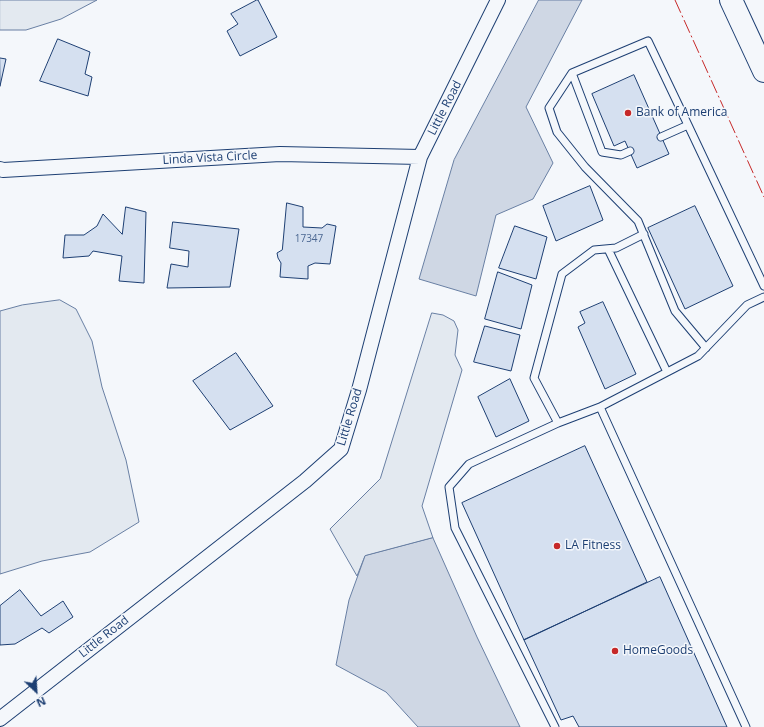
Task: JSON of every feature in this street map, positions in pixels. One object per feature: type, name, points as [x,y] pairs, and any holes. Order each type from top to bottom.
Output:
[{"type":"main road","points":[[731,0],[764,71]]},
{"type":"street","name":"Little Road","points":[[0,719],[305,481],[341,449],[359,390],[420,157],[498,0]]},
{"type":"street","name":"Linda Vista Circle","points":[[0,169],[280,154],[420,157]]},
{"type":"lane","points":[[706,348],[675,311],[638,221],[585,167],[557,132],[549,108],[572,73],[648,41],[764,286]]},
{"type":"lane","points":[[572,73],[602,152],[621,155],[630,151]]},
{"type":"lane","points":[[661,137],[688,125]]},
{"type":"lane","points":[[558,423],[534,378],[562,274],[594,250],[616,248],[644,234]]},
{"type":"lane","points":[[608,249],[667,372]]},
{"type":"lane","points":[[554,727],[455,528],[449,487],[469,464],[558,423],[600,407],[698,356],[747,305],[764,297]]},
{"type":"lane","points":[[600,407],[746,727]]},
{"type":"shaded area","points":[[0,0],[97,0],[61,19],[26,30],[0,30]]},
{"type":"shaded area","points":[[539,0],[582,0],[526,107],[553,163],[533,199],[496,215],[476,296],[419,279],[454,160]]},
{"type":"shaded area","points":[[60,300],[76,309],[92,341],[102,387],[126,460],[139,522],[90,552],[42,561],[0,574],[0,311],[22,305]]},
{"type":"shaded area","points":[[432,313],[443,315],[454,321],[458,330],[455,355],[462,370],[422,506],[433,538],[365,556],[357,576],[330,529],[380,479]]},
{"type":"shaded area","points":[[433,538],[477,637],[520,727],[418,727],[386,692],[336,665],[349,600],[365,556]]},
{"type":"building","points":[[257,0],[277,37],[240,56],[227,31],[238,24],[231,14]]},
{"type":"building","points":[[58,39],[90,52],[85,74],[92,77],[88,96],[40,81]]},
{"type":"building","points":[[0,58],[6,59],[0,86]]},
{"type":"building","points":[[634,75],[669,154],[637,168],[625,141],[614,146],[592,94]]},
{"type":"building","points":[[590,186],[603,220],[556,241],[543,206]]},
{"type":"building","points":[[287,203],[303,207],[303,227],[322,228],[327,224],[336,226],[330,264],[315,263],[308,266],[308,279],[280,277],[281,263],[277,253],[282,250]]},
{"type":"building","points":[[695,206],[733,286],[685,309],[648,228]]},
{"type":"building","points":[[126,207],[146,212],[144,283],[119,281],[122,256],[93,251],[89,256],[63,258],[65,235],[84,235],[97,226],[103,214],[122,234]]},
{"type":"building","points":[[173,222],[239,229],[230,287],[167,288],[171,264],[188,267],[189,251],[170,248]]},
{"type":"building","points":[[515,226],[547,237],[536,279],[499,268]]},
{"type":"building","points":[[498,272],[532,285],[521,329],[485,319]]},
{"type":"building","points":[[603,302],[636,374],[605,389],[578,327],[585,323],[580,312]]},
{"type":"building","points":[[485,326],[520,335],[511,371],[474,362]]},
{"type":"building","points":[[236,353],[273,406],[230,430],[193,381]]},
{"type":"building","points":[[510,379],[529,421],[496,437],[478,397]]},
{"type":"building","points":[[585,446],[647,582],[524,640],[462,503]]},
{"type":"building","points":[[660,577],[727,727],[579,727],[573,716],[561,720],[524,640]]},
{"type":"building","points":[[20,590],[41,616],[63,601],[73,617],[49,633],[42,628],[15,644],[0,645],[0,606]]},
{"type":"power","points":[[675,0],[764,197]]},
{"type":"place","name":"Bank of America","points":[[628,113]]},
{"type":"place","name":"LA Fitness","points":[[557,546]]},
{"type":"place","name":"HomeGoods","points":[[615,651]]}]
